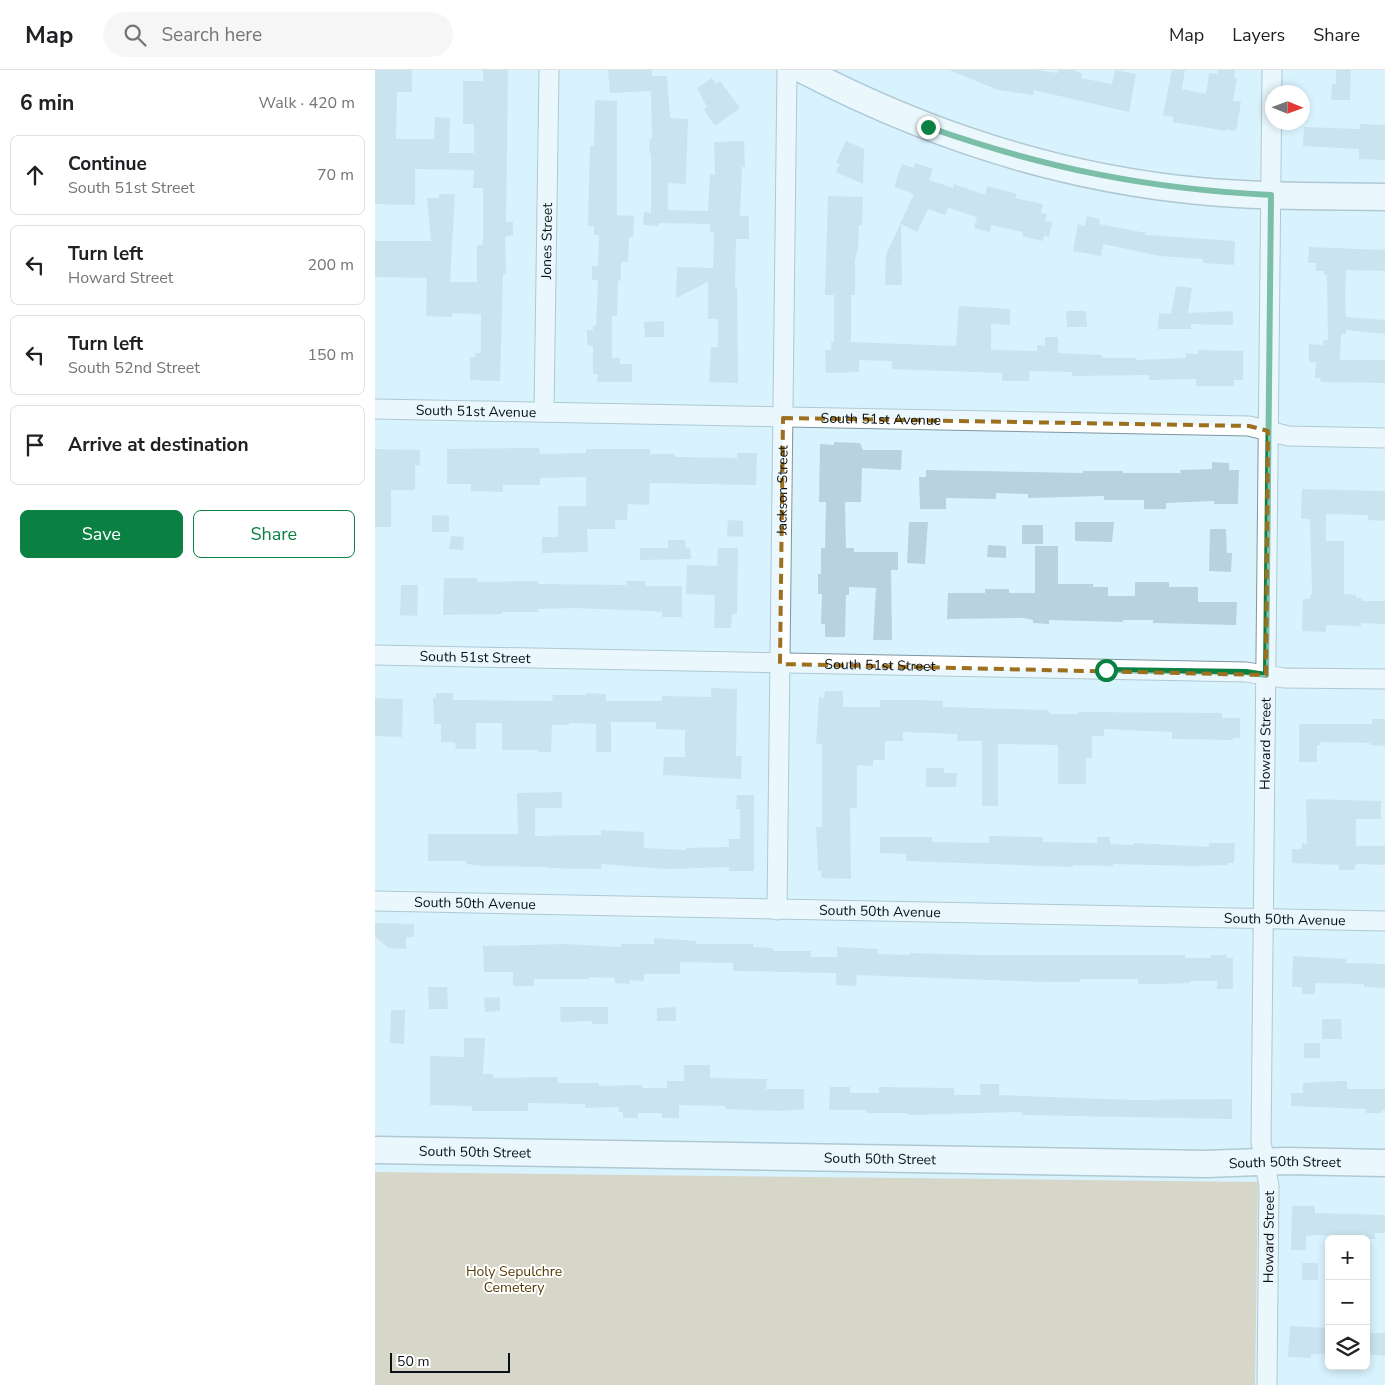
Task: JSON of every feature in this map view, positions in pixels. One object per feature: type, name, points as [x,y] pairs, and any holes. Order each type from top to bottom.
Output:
[{"type":"main road","points":[[803,70],[872,104],[928,127],[1050,165],[1122,180],[1189,190],[1271,195],[1385,197]]},
{"type":"main road","name":"South 50th Street","points":[[375,1150],[1176,1163],[1385,1163]]},
{"type":"street","name":"Jones Street","points":[[544,412],[549,70]]},
{"type":"street","name":"Jackson Street","points":[[777,910],[787,70]]},
{"type":"street","name":"Howard Street","points":[[1267,1385],[1269,1186],[1261,1142],[1272,70]]},
{"type":"street","name":"South 51st Avenue","points":[[375,410],[1249,426],[1288,436],[1385,438]]},
{"type":"street","name":"South 51st Street","points":[[375,655],[1246,672],[1284,678],[1385,679]]},
{"type":"street","name":"South 50th Avenue","points":[[375,901],[1385,921]]},
{"type":"highlighted area","points":[[783,418],[1249,426],[1268,431],[1266,675],[780,664]]},
{"type":"green space","name":"Holy Sepulchre Cemetery","points":[[375,1172],[1258,1182],[1255,1385],[375,1385]]},
{"type":"building","points":[[375,70],[412,70],[412,92],[397,92],[396,139],[434,139],[435,117],[450,118],[449,153],[474,153],[474,124],[463,124],[463,81],[483,81],[483,70],[508,70],[506,222],[513,222],[513,235],[505,237],[506,274],[503,274],[500,381],[470,380],[470,357],[475,357],[475,353],[481,353],[481,314],[452,313],[452,317],[426,316],[427,278],[375,277],[375,241],[431,241],[427,198],[439,198],[439,194],[455,194],[450,282],[477,282],[477,245],[483,245],[483,188],[473,188],[474,170],[415,169],[415,205],[375,204]]},
{"type":"building","points":[[608,70],[652,70],[652,76],[667,76],[670,118],[688,119],[686,184],[668,183],[668,210],[708,211],[710,174],[715,175],[714,142],[744,141],[745,167],[742,167],[740,216],[749,216],[749,239],[736,239],[735,288],[737,288],[738,383],[709,382],[711,347],[718,347],[718,319],[708,319],[708,282],[676,298],[677,267],[713,268],[714,232],[710,232],[710,224],[659,223],[659,226],[643,225],[644,212],[651,213],[651,153],[649,153],[650,138],[652,139],[651,91],[610,93]]},
{"type":"building","points":[[949,70],[1036,70],[1058,73],[1059,70],[1074,70],[1082,74],[1081,78],[1112,84],[1115,70],[1136,74],[1129,112],[1034,90],[1033,95],[998,90]]},
{"type":"building","points":[[1172,70],[1185,70],[1182,89],[1206,94],[1209,73],[1217,74],[1218,70],[1235,70],[1234,77],[1237,78],[1233,101],[1241,102],[1236,131],[1173,122],[1173,117],[1163,115]]},
{"type":"building","points":[[1336,70],[1351,70],[1350,100],[1331,100],[1332,84],[1336,84]]},
{"type":"building","points":[[712,78],[716,84],[720,81],[740,108],[715,126],[704,110],[707,107],[697,88]]},
{"type":"building","points":[[595,100],[617,101],[617,215],[634,216],[633,237],[629,237],[628,262],[621,262],[621,281],[618,280],[617,316],[612,316],[612,358],[620,358],[620,364],[632,364],[632,382],[597,382],[598,374],[593,374],[593,347],[587,344],[587,330],[593,330],[593,326],[596,326],[598,280],[592,280],[592,266],[598,266],[599,235],[594,235],[594,226],[588,226],[590,146],[594,146]]},
{"type":"building","points":[[1360,124],[1385,125],[1385,160],[1359,159],[1359,149],[1303,146],[1304,130],[1310,130],[1310,127],[1360,129]]},
{"type":"building","points":[[846,141],[864,149],[863,184],[836,172],[840,164],[836,163]]},
{"type":"building","points":[[915,163],[933,169],[929,180],[953,188],[954,184],[985,195],[987,186],[1017,194],[1015,198],[1043,204],[1041,213],[1047,214],[1045,221],[1052,222],[1049,237],[1044,236],[1043,241],[1022,236],[1023,232],[991,225],[990,232],[974,228],[977,217],[948,208],[945,215],[928,209],[917,232],[901,224],[902,285],[885,285],[886,255],[914,194],[894,187],[902,164],[913,168]]},
{"type":"building","points":[[828,196],[863,197],[862,225],[859,225],[858,251],[855,261],[855,295],[851,295],[851,342],[956,346],[959,306],[1010,309],[1010,325],[991,324],[991,350],[1037,351],[1037,345],[1045,346],[1045,337],[1058,337],[1058,353],[1102,355],[1102,358],[1136,358],[1136,360],[1186,358],[1186,353],[1198,354],[1198,350],[1243,351],[1243,380],[1234,380],[1234,386],[1196,386],[1196,379],[1149,380],[1149,375],[1072,376],[1072,372],[1029,371],[1029,381],[1002,381],[1002,373],[892,369],[892,361],[859,360],[859,372],[826,373],[825,350],[831,350],[831,342],[834,342],[834,295],[825,295]]},
{"type":"building","points":[[1087,216],[1100,219],[1099,224],[1146,233],[1145,235],[1235,241],[1234,265],[1203,263],[1203,259],[1160,256],[1103,244],[1101,256],[1073,251],[1078,224],[1085,226]]},
{"type":"building","points":[[1309,247],[1385,250],[1385,271],[1346,270],[1345,296],[1346,317],[1385,320],[1385,334],[1346,330],[1346,334],[1341,334],[1340,360],[1385,360],[1385,383],[1320,382],[1321,378],[1315,378],[1316,362],[1309,362],[1309,344],[1323,345],[1323,340],[1328,340],[1327,275],[1324,274],[1324,271],[1316,271],[1316,263],[1308,263]]},
{"type":"building","points":[[1176,286],[1192,288],[1188,313],[1233,311],[1233,325],[1191,324],[1191,329],[1158,329],[1159,313],[1171,314]]},
{"type":"building","points":[[1066,311],[1086,311],[1087,327],[1067,327]]},
{"type":"building","points":[[664,321],[664,337],[645,337],[644,322]]},
{"type":"building","points":[[834,442],[860,443],[863,450],[902,450],[901,470],[862,468],[861,502],[845,502],[846,548],[854,548],[854,552],[898,552],[898,570],[891,570],[892,640],[873,640],[876,588],[849,587],[849,595],[846,595],[845,637],[825,637],[825,624],[821,624],[822,594],[818,594],[818,574],[821,574],[821,548],[825,548],[826,502],[819,502],[820,444],[834,445]]},
{"type":"building","points":[[539,448],[540,454],[586,453],[586,449],[650,449],[650,454],[675,454],[675,457],[737,458],[737,453],[757,453],[756,485],[650,483],[649,505],[628,504],[627,520],[615,520],[615,529],[587,529],[588,552],[542,553],[542,537],[558,537],[558,506],[586,506],[586,477],[540,478],[540,485],[503,485],[503,492],[471,491],[471,484],[447,484],[447,449]]},
{"type":"building","points":[[375,449],[420,450],[420,466],[415,465],[415,490],[391,490],[391,527],[375,527]]},
{"type":"building","points":[[1212,462],[1229,463],[1229,470],[1239,470],[1238,504],[1214,504],[1214,501],[1166,503],[1166,509],[1144,509],[1144,500],[1104,500],[1104,496],[1028,498],[1028,494],[996,493],[996,499],[946,498],[946,509],[920,509],[919,477],[926,477],[926,470],[1181,473],[1180,470],[1212,469]]},
{"type":"building","points":[[1302,489],[1385,491],[1385,521],[1368,520],[1368,515],[1326,514],[1326,541],[1344,541],[1344,594],[1356,595],[1356,598],[1362,598],[1362,601],[1385,601],[1385,624],[1361,623],[1361,626],[1326,625],[1326,632],[1302,631],[1303,599],[1310,599],[1312,593],[1310,519],[1301,519]]},
{"type":"building","points":[[432,515],[449,516],[449,532],[432,532]]},
{"type":"building","points":[[728,520],[743,521],[743,537],[727,536]]},
{"type":"building","points":[[909,522],[928,522],[925,564],[907,563]]},
{"type":"building","points":[[1075,522],[1114,522],[1112,542],[1075,541]]},
{"type":"building","points":[[1022,525],[1043,525],[1043,544],[1022,544]]},
{"type":"building","points":[[1210,529],[1226,529],[1227,553],[1232,553],[1231,572],[1209,571]]},
{"type":"building","points":[[451,536],[464,537],[463,550],[449,549]]},
{"type":"building","points":[[668,540],[685,540],[686,548],[690,548],[691,559],[640,560],[640,548],[668,548]]},
{"type":"building","points":[[988,545],[1006,546],[1006,558],[987,557]]},
{"type":"building","points":[[1035,546],[1058,546],[1058,584],[1093,584],[1093,587],[1108,587],[1108,596],[1135,596],[1135,582],[1169,582],[1169,587],[1198,587],[1198,602],[1237,602],[1236,625],[1153,623],[1153,620],[1123,620],[1123,622],[1049,620],[1049,624],[1033,623],[1033,620],[1024,618],[947,619],[948,593],[985,593],[985,589],[1009,589],[1009,593],[1035,593]]},
{"type":"building","points":[[718,548],[738,548],[737,614],[732,614],[731,628],[714,628],[715,595],[686,594],[687,565],[717,566]]},
{"type":"building","points":[[444,578],[477,578],[477,582],[538,581],[538,584],[626,585],[626,581],[645,581],[645,586],[682,586],[682,617],[662,617],[662,612],[653,611],[574,608],[538,609],[538,612],[502,612],[502,614],[443,615]]},
{"type":"building","points":[[401,585],[418,585],[417,616],[400,615]]},
{"type":"building","points":[[711,688],[737,689],[736,756],[742,756],[741,779],[663,775],[664,757],[685,757],[685,730],[656,729],[656,722],[611,722],[611,752],[596,752],[596,724],[569,723],[569,725],[552,725],[551,752],[538,752],[538,750],[502,750],[502,723],[476,723],[476,749],[456,749],[455,742],[441,742],[441,724],[434,724],[433,698],[436,698],[436,693],[453,693],[453,700],[552,701],[553,695],[586,695],[586,693],[606,694],[606,701],[662,701],[662,696],[711,697]]},
{"type":"building","points":[[825,691],[843,691],[843,707],[880,707],[880,700],[919,700],[943,701],[943,707],[1046,710],[1052,714],[1078,714],[1078,712],[1222,713],[1222,718],[1240,718],[1240,738],[1233,738],[1233,740],[1172,739],[1172,732],[1104,729],[1104,736],[1092,736],[1092,758],[1086,758],[1086,784],[1058,784],[1058,745],[998,744],[998,806],[982,806],[982,741],[957,741],[957,734],[903,732],[903,741],[885,741],[885,760],[873,760],[873,766],[857,765],[857,808],[850,808],[851,879],[822,878],[821,871],[818,871],[816,827],[822,827],[822,744],[816,744],[819,697],[824,698]]},
{"type":"building","points":[[375,698],[403,699],[402,737],[375,736]]},
{"type":"building","points":[[1372,719],[1385,719],[1385,746],[1370,745],[1370,743],[1320,742],[1320,745],[1317,745],[1317,762],[1299,762],[1299,724],[1372,724]]},
{"type":"building","points":[[926,768],[944,768],[944,773],[957,773],[956,787],[926,787]]},
{"type":"building","points":[[562,792],[562,808],[535,808],[535,836],[601,835],[601,830],[644,832],[644,848],[686,850],[686,848],[729,847],[729,839],[740,839],[740,809],[736,809],[737,795],[754,795],[754,871],[729,871],[729,867],[668,869],[601,864],[601,869],[548,868],[485,866],[466,864],[466,861],[428,861],[428,834],[518,834],[517,793]]},
{"type":"building","points":[[1306,799],[1381,801],[1381,819],[1356,819],[1356,846],[1385,846],[1385,865],[1358,864],[1355,865],[1355,870],[1339,870],[1339,865],[1292,863],[1292,849],[1302,849],[1302,843],[1307,844]]},
{"type":"building","points":[[989,836],[1043,837],[1043,842],[1097,843],[1097,837],[1110,837],[1110,844],[1133,845],[1134,843],[1209,847],[1209,843],[1235,843],[1234,863],[1194,866],[1113,864],[1113,866],[1073,865],[1073,867],[906,861],[906,854],[880,853],[880,837],[932,837],[932,842],[989,843]]},
{"type":"building","points":[[375,923],[414,924],[414,937],[406,937],[406,949],[389,948],[375,937]]},
{"type":"building","points":[[654,938],[696,941],[696,944],[753,944],[753,947],[773,948],[773,951],[811,951],[811,957],[837,957],[837,947],[878,949],[878,954],[910,955],[910,953],[1185,955],[1185,958],[1211,958],[1211,955],[1226,955],[1226,958],[1233,958],[1233,989],[1217,989],[1217,981],[1138,984],[1138,979],[1080,979],[1080,982],[1046,982],[857,975],[856,986],[836,985],[836,973],[733,971],[733,963],[680,962],[680,974],[644,974],[644,981],[630,980],[630,984],[615,983],[615,978],[589,977],[589,979],[534,979],[534,986],[513,986],[513,972],[484,972],[483,946],[566,944],[621,947],[621,944],[654,944]]},
{"type":"building","points":[[1293,956],[1346,959],[1346,963],[1385,964],[1385,988],[1364,987],[1364,984],[1315,983],[1315,994],[1302,994],[1302,987],[1292,987]]},
{"type":"building","points":[[428,987],[447,987],[448,1009],[429,1009]]},
{"type":"building","points":[[500,997],[500,1011],[485,1012],[484,998]]},
{"type":"building","points":[[560,1007],[608,1007],[608,1024],[592,1024],[592,1021],[561,1022]]},
{"type":"building","points":[[676,1007],[676,1021],[657,1021],[657,1008]]},
{"type":"building","points":[[391,1010],[405,1010],[404,1044],[390,1043]]},
{"type":"building","points":[[1322,1019],[1341,1019],[1342,1039],[1322,1039]]},
{"type":"building","points":[[464,1038],[485,1038],[483,1074],[493,1074],[493,1078],[558,1077],[558,1083],[599,1083],[599,1086],[642,1085],[642,1088],[667,1088],[667,1081],[684,1081],[684,1065],[710,1065],[710,1078],[767,1079],[766,1089],[804,1089],[804,1109],[779,1111],[725,1109],[725,1106],[679,1105],[679,1118],[662,1118],[662,1113],[638,1113],[638,1118],[623,1118],[623,1112],[619,1112],[619,1107],[585,1108],[585,1104],[528,1103],[528,1111],[472,1111],[472,1106],[430,1105],[430,1056],[464,1057]]},
{"type":"building","points":[[1304,1043],[1320,1043],[1320,1058],[1304,1058]]},
{"type":"building","points":[[1347,1081],[1347,1089],[1385,1089],[1385,1110],[1382,1110],[1382,1113],[1366,1113],[1366,1109],[1291,1106],[1291,1093],[1303,1093],[1303,1083]]},
{"type":"building","points":[[980,1084],[999,1084],[999,1095],[1134,1100],[1232,1099],[1232,1119],[1022,1115],[1022,1112],[908,1115],[908,1113],[866,1113],[866,1110],[829,1110],[830,1087],[850,1087],[850,1093],[879,1093],[879,1087],[954,1088],[954,1095],[981,1095]]},
{"type":"building","points":[[1292,1206],[1315,1206],[1315,1213],[1385,1215],[1385,1233],[1375,1233],[1375,1239],[1370,1239],[1370,1235],[1306,1236],[1306,1250],[1291,1250]]},
{"type":"building","points":[[1302,1263],[1318,1263],[1318,1280],[1302,1280]]},
{"type":"building","points":[[1290,1326],[1325,1328],[1325,1354],[1311,1354],[1311,1358],[1288,1357]]},
{"type":"building","points":[[1370,1333],[1385,1333],[1385,1356],[1370,1354]]},
{"type":"route","points":[[928,127],[1050,165],[1122,180],[1199,191],[1271,195],[1266,675],[1246,672],[1106,670]]}]
